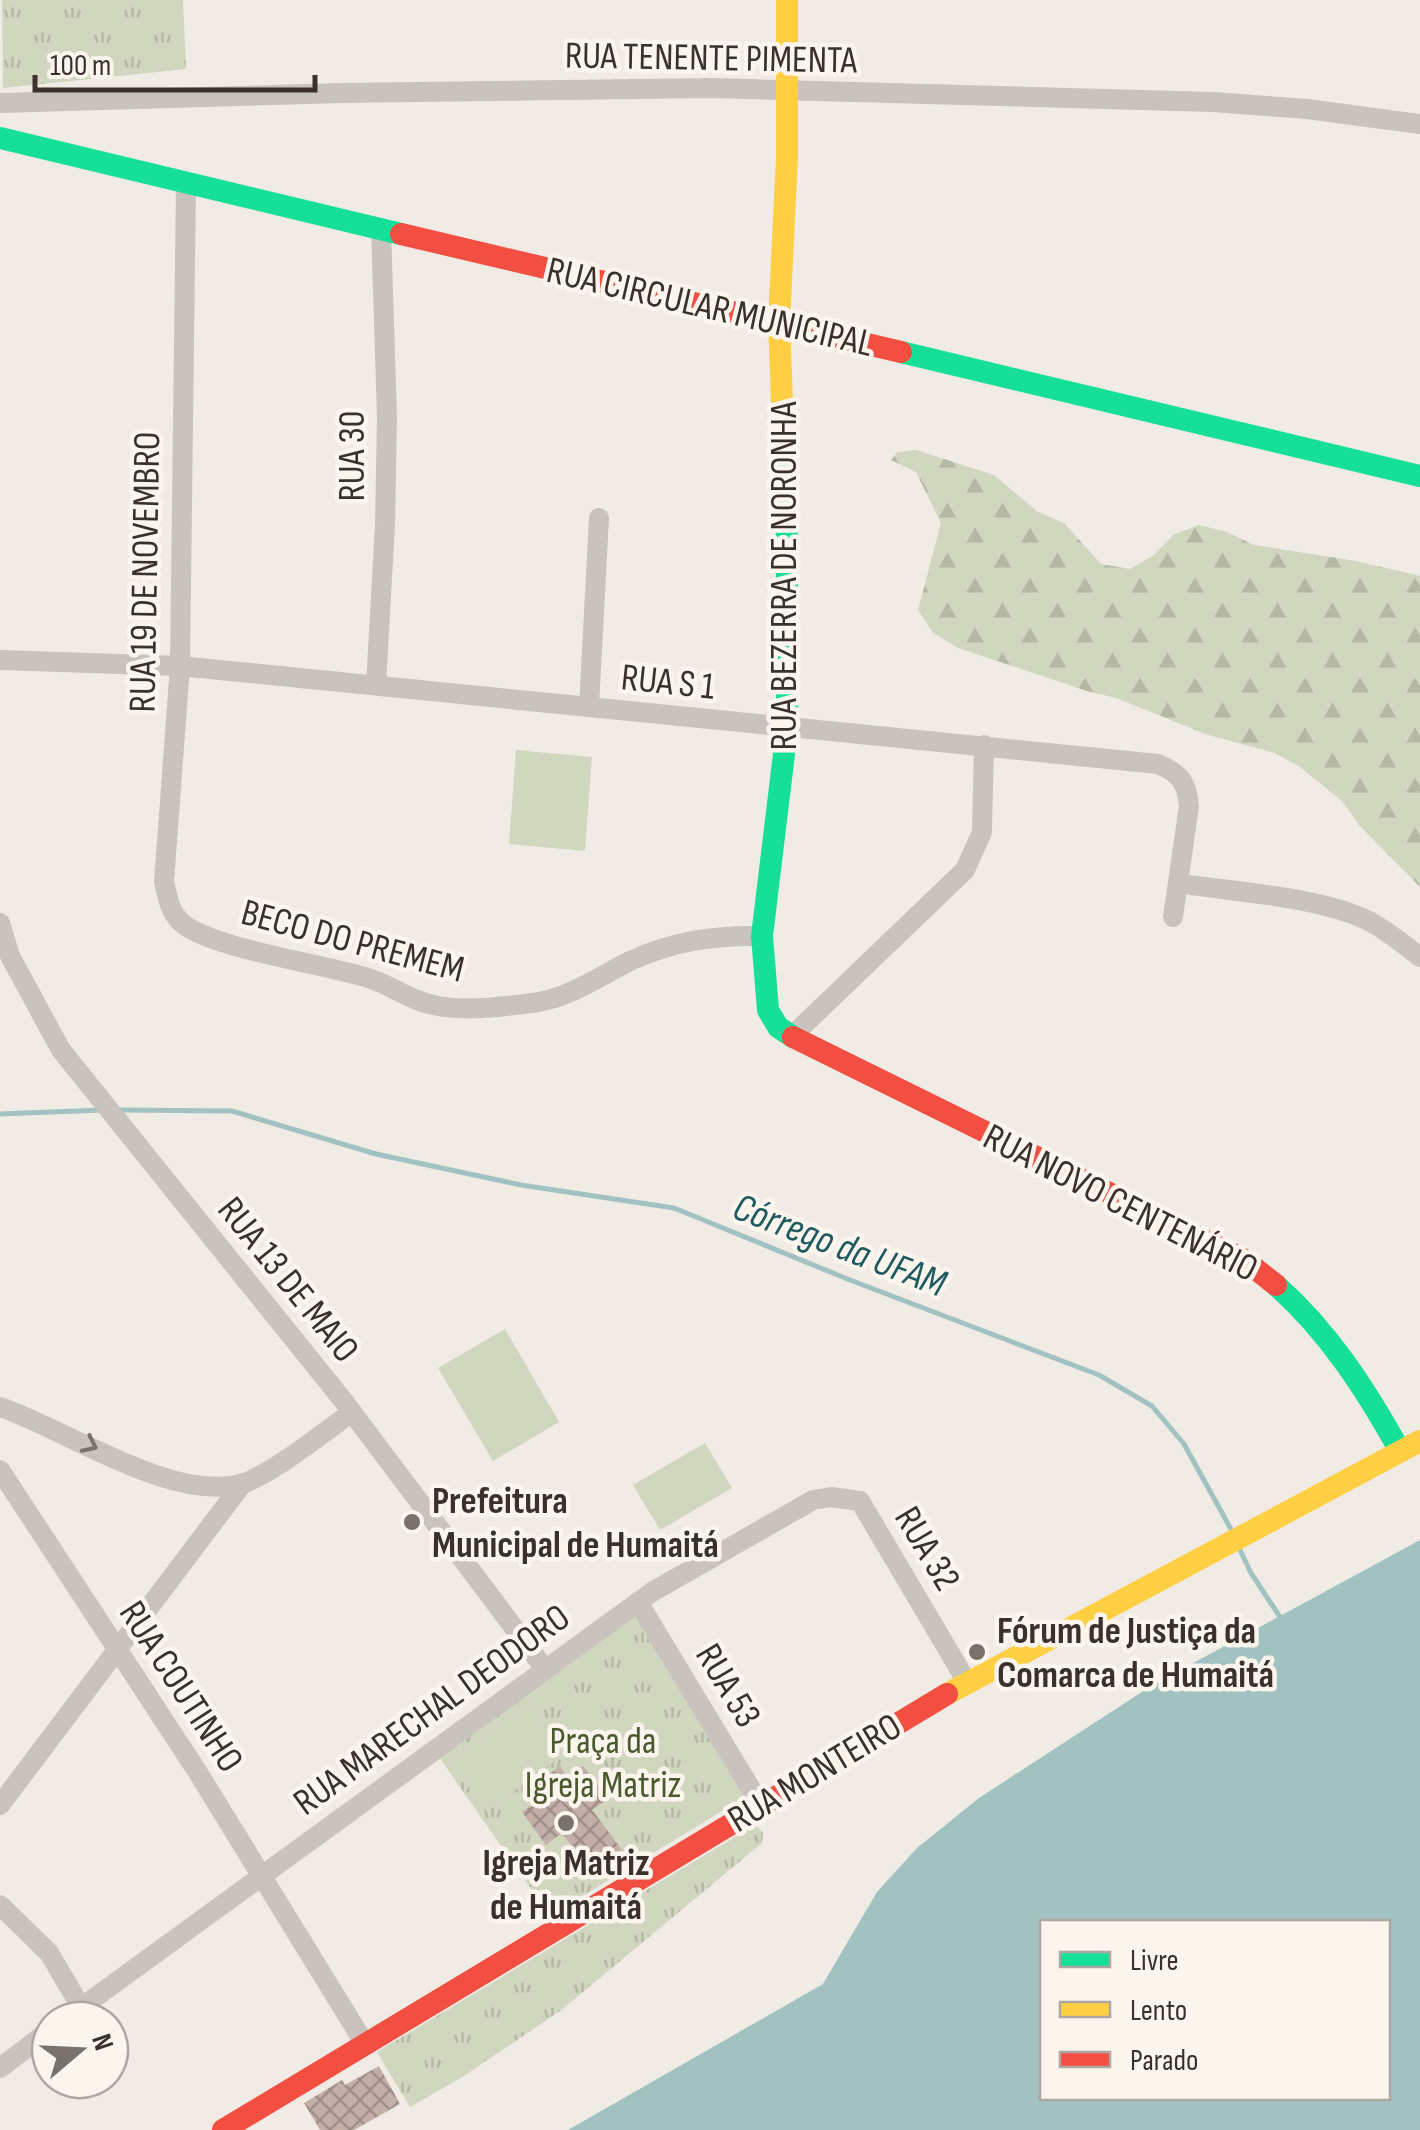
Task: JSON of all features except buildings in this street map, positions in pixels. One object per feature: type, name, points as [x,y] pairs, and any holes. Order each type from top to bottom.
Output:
[{"type":"street","name":"RUA BEZERRA DE NORONHA","points":[[785,1032],[768,1010],[762,936],[788,729],[787,540],[779,322],[788,92],[787,0]]},
{"type":"street","name":"RUA TENENTE PIMENTA","points":[[0,104],[462,90],[712,88],[1212,102],[1420,124]]},
{"type":"street","name":"RUA CIRCULAR MUNICIPAL","points":[[0,138],[1420,476]]},
{"type":"street","name":"RUA 19 DE NOVEMBRO","points":[[186,182],[180,666],[164,882],[178,921],[213,939]]},
{"type":"street","name":"RUA 30","points":[[376,684],[386,453],[381,228]]},
{"type":"street","points":[[589,707],[600,518]]},
{"type":"street","name":"RUA S 1","points":[[0,660],[180,666],[1158,764],[1182,778],[1188,790],[1173,917]]},
{"type":"street","points":[[785,1032],[966,870],[982,832],[984,745]]},
{"type":"street","points":[[1178,883],[1341,912],[1374,923],[1420,957]]},
{"type":"street","name":"RUA 13 DE MAIO","points":[[0,923],[10,956],[61,1050],[352,1412],[545,1669]]},
{"type":"street","name":"BECO DO PREMEM","points":[[213,939],[374,980],[428,1004],[470,1008],[536,1003],[563,996],[656,950],[690,940],[721,935],[762,936]]},
{"type":"street","name":"RUA NOVO CENTENÁRIO","points":[[785,1032],[1243,1259],[1274,1280],[1338,1350],[1410,1446]]},
{"type":"street","points":[[0,1407],[38,1420],[142,1470],[182,1483],[208,1488],[244,1483]]},
{"type":"street","points":[[0,1805],[244,1483],[352,1412]]},
{"type":"street","name":"RUA MONTEIRO","points":[[223,2130],[967,1682],[1410,1446]]},
{"type":"street","name":"RUA COUTINHO","points":[[0,1470],[365,2044]]},
{"type":"street","name":"RUA MARECHAL DEODORO","points":[[91,2000],[638,1602],[813,1500],[831,1497],[860,1501]]},
{"type":"street","name":"RUA 32","points":[[860,1501],[967,1682]]},
{"type":"street","name":"RUA 53","points":[[638,1602],[760,1804]]},
{"type":"street","points":[[0,1905],[50,1954],[67,2000]]},
{"type":"street","points":[[0,2068],[30,2045]]},
{"type":"green space","points":[[2,0],[183,0],[186,69],[3,88]]},
{"type":"green space","points":[[916,450],[994,475],[1038,512],[1064,523],[1101,564],[1130,569],[1154,555],[1173,535],[1199,525],[1254,545],[1420,576],[1420,887],[1359,825],[1342,801],[1300,767],[1275,753],[1208,735],[1116,698],[958,648],[933,633],[918,610],[941,523],[916,472],[891,460],[898,452]]},
{"type":"green space","points":[[516,750],[592,757],[585,851],[509,844]]},
{"type":"green space","points":[[505,1329],[559,1422],[493,1461],[438,1368]]},
{"type":"green space","points":[[705,1443],[732,1488],[660,1530],[633,1485]]},
{"type":"green space","name":"Praça da Igreja Matriz","points":[[633,1612],[745,1797],[550,1916],[437,1754]]},
{"type":"green space","points":[[530,1702],[567,1752],[487,1811],[449,1761]]},
{"type":"green space","points":[[755,1825],[763,1832],[762,1843],[560,2011],[410,2107],[377,2052]]},
{"type":"water","points":[[1420,1540],[1420,2130],[568,2130],[823,1984],[877,1892],[917,1848],[979,1798],[1151,1686]]},
{"type":"waterway","name":"Córrego da UFAM","points":[[0,1114],[102,1110]]},
{"type":"waterway","name":"Córrego da UFAM","points":[[118,1110],[232,1111],[376,1154],[521,1185],[674,1208],[1099,1375],[1152,1406],[1184,1444],[1232,1531]]},
{"type":"waterway","name":"Córrego da UFAM","points":[[1240,1550],[1280,1617]]},
{"type":"traffic: fast","points":[[0,138],[401,234]]},
{"type":"traffic: fast","points":[[901,352],[1420,476]]},
{"type":"traffic: fast","points":[[783,428],[787,729],[762,936],[768,1010],[778,1027],[793,1037]]},
{"type":"traffic: fast","points":[[1276,1285],[1313,1322],[1345,1363],[1400,1451]]},
{"type":"traffic: slow","points":[[783,428],[779,322],[787,157],[787,0]]},
{"type":"traffic: slow","points":[[947,1694],[1420,1441]]},
{"type":"traffic: jam","points":[[401,234],[901,352]]},
{"type":"traffic: jam","points":[[793,1037],[1243,1259],[1276,1285]]},
{"type":"traffic: jam","points":[[223,2130],[947,1694]]},
{"type":"place","name":"Prefeitura Municipal de Humaitá","points":[[412,1522]]},
{"type":"place","name":"Fórum de Justiça da Comarca de Humaitá","points":[[977,1652]]},
{"type":"place","name":"Igreja Matriz de Humaitá","points":[[566,1823]]}]
